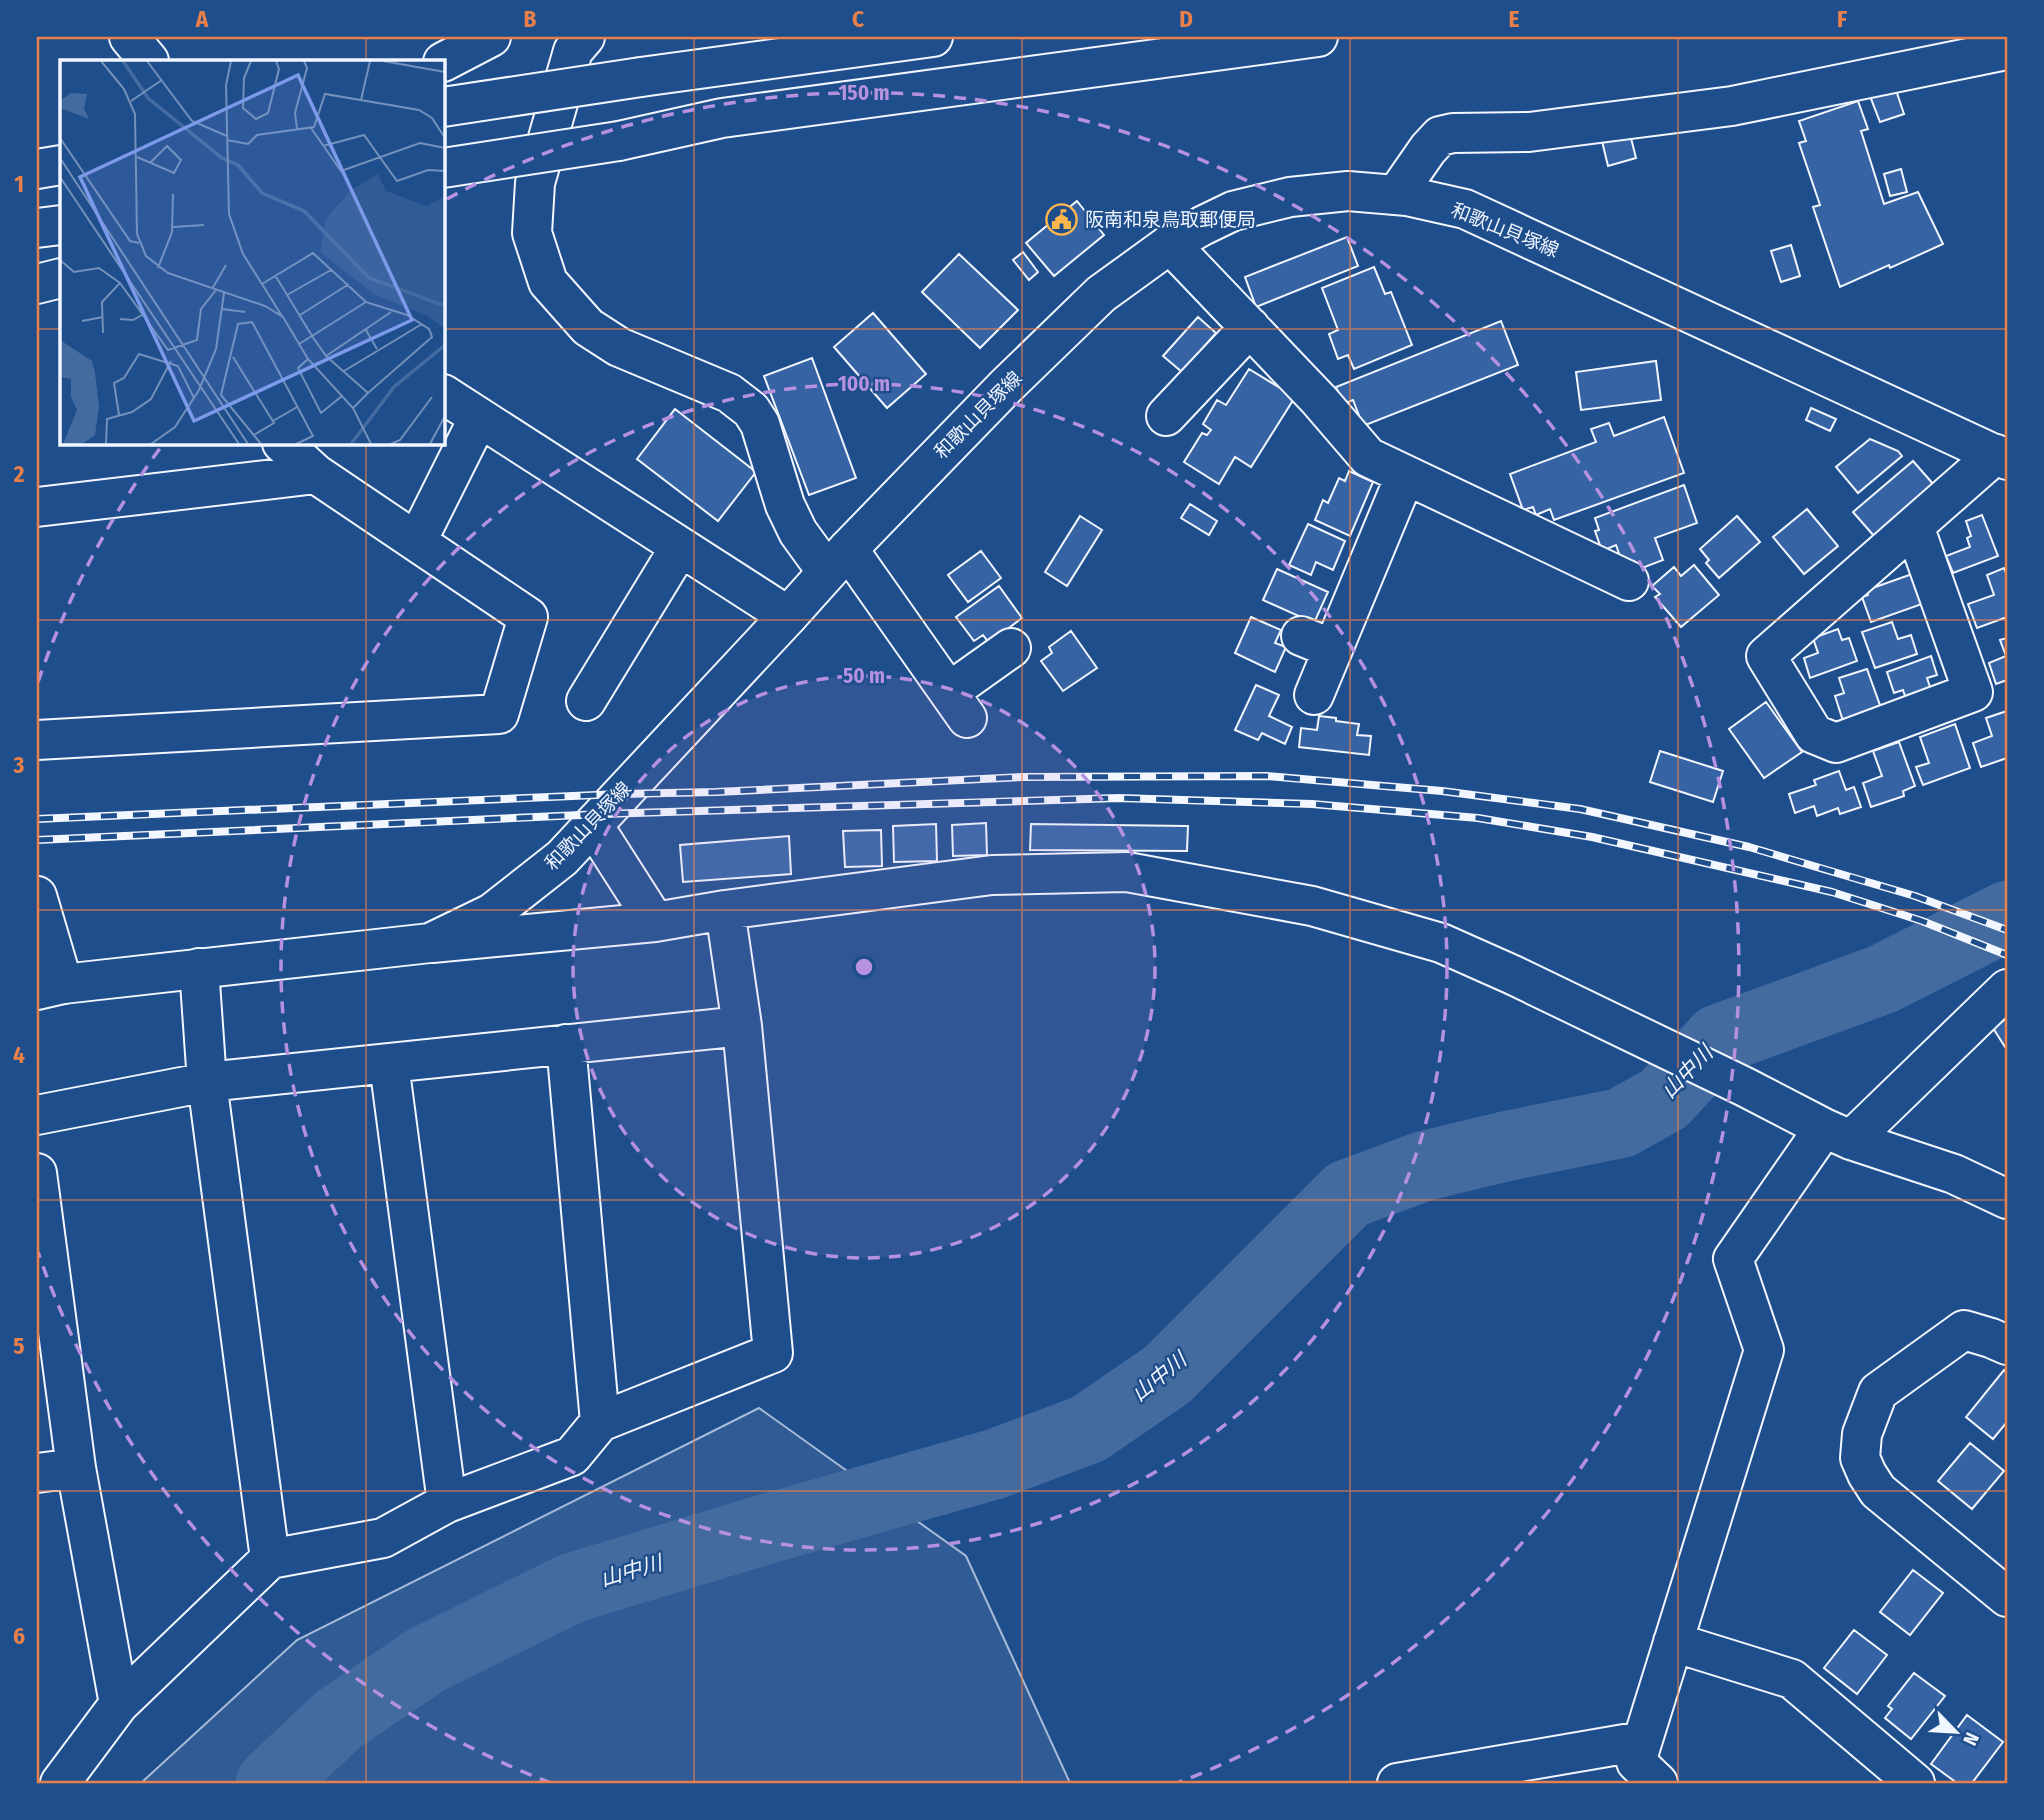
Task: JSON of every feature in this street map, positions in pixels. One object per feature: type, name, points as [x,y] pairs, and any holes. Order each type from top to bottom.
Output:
[{"type":"main road","points":[[129,37],[148,60]]},
{"type":"main road","points":[[444,61],[490,37]]},
{"type":"main road","points":[[585,37],[573,51],[534,183],[532,233],[548,282],[588,327],[619,347],[729,393],[751,410],[760,424],[789,514],[798,532],[837,561],[958,705],[1011,648]]},
{"type":"main road","points":[[444,107],[933,37]]},
{"type":"main road","points":[[444,168],[619,141],[722,118],[1318,37]]},
{"type":"main road","points":[[1396,195],[1440,136],[1453,133],[1529,132],[1732,106],[2007,50]]},
{"type":"main road","points":[[37,169],[60,165]]},
{"type":"main road","name":"和歌山貝塚線","points":[[50,987],[430,943],[492,913],[562,858],[837,561],[1005,387],[1101,293],[1170,244],[1233,212],[1290,197],[1348,191],[1396,195],[1465,209],[2002,457]]},
{"type":"main road","points":[[1170,244],[1320,400],[1368,457],[1629,581]]},
{"type":"main road","points":[[37,284],[60,278]]},
{"type":"main road","points":[[1166,416],[1251,327]]},
{"type":"main road","points":[[444,395],[788,616]]},
{"type":"main road","points":[[416,541],[479,417]]},
{"type":"main road","points":[[37,740],[499,714],[528,617],[316,474],[283,444]]},
{"type":"main road","points":[[1914,526],[1973,692],[1836,743],[1814,734],[1766,656],[1914,526],[2002,457]]},
{"type":"main road","points":[[37,507],[316,474]]},
{"type":"main road","points":[[1314,695],[1317,643],[1405,475]]},
{"type":"main road","points":[[586,701],[680,547]]},
{"type":"main road","points":[[593,825],[655,922]]},
{"type":"main road","points":[[430,943],[655,922],[725,910],[992,875],[1127,872],[1312,906],[1441,943],[1513,975],[1837,1134],[1954,1174],[2007,1199]]},
{"type":"main road","points":[[37,896],[50,987]]},
{"type":"main road","points":[[60,1783],[118,1704],[270,1559],[383,1538],[447,1503],[572,1456],[600,1422],[773,1353],[741,1026],[725,910]]},
{"type":"main road","points":[[199,968],[207,1082],[270,1559]]},
{"type":"main road","points":[[1658,1783],[1636,1762],[1764,1350],[1733,1259],[1837,1134],[2007,989]]},
{"type":"main road","points":[[37,1115],[207,1082],[741,1026]]},
{"type":"main road","points":[[566,1044],[600,1422]]},
{"type":"main road","points":[[389,1064],[447,1503]]},
{"type":"main road","points":[[37,1173],[76,1468],[118,1704]]},
{"type":"main road","points":[[2007,1345],[1964,1330],[1878,1392],[1861,1434],[1860,1458],[1878,1491],[2007,1597]]},
{"type":"main road","points":[[37,1473],[76,1468]]},
{"type":"main road","points":[[1673,1642],[1792,1679],[1915,1783]]},
{"type":"main road","points":[[1397,1783],[1473,1776],[1642,1741]]},
{"type":"shaded area","points":[[759,1408],[966,1556],[1070,1783],[141,1783],[297,1640]]},
{"type":"building","points":[[1895,87],[1904,114],[1880,122],[1870,96]]},
{"type":"building","points":[[1858,101],[1868,129],[1861,131],[1884,204],[1918,192],[1943,244],[1840,287],[1813,207],[1820,205],[1799,143],[1806,141],[1799,121]]},
{"type":"building","points":[[1630,134],[1636,158],[1608,166],[1602,141]]},
{"type":"building","points":[[1901,169],[1907,192],[1890,196],[1884,174]]},
{"type":"building","points":[[1077,201],[1104,235],[1054,276],[1026,243]]},
{"type":"building","points":[[1347,237],[1358,266],[1256,307],[1245,277]]},
{"type":"building","points":[[1791,245],[1800,276],[1781,282],[1771,251]]},
{"type":"building","points":[[1023,252],[1038,272],[1029,280],[1013,260]]},
{"type":"building","points":[[959,254],[1018,310],[980,348],[922,292]]},
{"type":"building","points":[[1374,267],[1385,294],[1391,292],[1412,345],[1354,369],[1348,355],[1338,359],[1329,334],[1338,330],[1322,288]]},
{"type":"building","points":[[873,313],[926,374],[887,408],[834,347]]},
{"type":"building","points":[[1198,317],[1216,333],[1182,372],[1163,356]]},
{"type":"building","points":[[1501,321],[1518,365],[1363,426],[1353,400],[1343,404],[1336,387]]},
{"type":"building","points":[[812,358],[856,478],[809,495],[764,376]]},
{"type":"building","points":[[1656,361],[1661,400],[1581,410],[1576,372]]},
{"type":"building","points":[[1249,369],[1295,397],[1251,467],[1235,457],[1219,484],[1184,462],[1202,433],[1207,435],[1211,430],[1203,424],[1217,400],[1226,405]]},
{"type":"building","points":[[1811,408],[1836,419],[1830,431],[1806,420]]},
{"type":"building","points":[[675,409],[756,472],[718,521],[637,459]]},
{"type":"building","points":[[1664,417],[1684,473],[1554,520],[1550,509],[1536,515],[1533,507],[1523,510],[1510,474],[1596,442],[1591,429],[1609,423],[1614,436]]},
{"type":"building","points":[[1870,439],[1898,451],[1902,456],[1858,493],[1836,467]]},
{"type":"building","points":[[1913,461],[1934,485],[1874,536],[1853,512]]},
{"type":"building","points":[[1349,471],[1373,482],[1350,536],[1315,520],[1323,500],[1328,503],[1339,478],[1345,481]]},
{"type":"building","points":[[1684,485],[1697,523],[1655,538],[1663,560],[1637,570],[1634,561],[1623,565],[1616,545],[1602,551],[1595,531],[1599,530],[1595,518]]},
{"type":"building","points":[[1190,504],[1217,521],[1209,535],[1181,518]]},
{"type":"building","points":[[1807,509],[1838,546],[1804,574],[1773,537]]},
{"type":"building","points":[[1982,515],[1998,556],[1953,573],[1946,556],[1970,547],[1967,538],[1971,536],[1966,521]]},
{"type":"building","points":[[1080,516],[1102,530],[1067,586],[1045,572]]},
{"type":"building","points":[[1737,516],[1760,542],[1719,578],[1706,563],[1709,560],[1700,549]]},
{"type":"building","points":[[1308,524],[1345,541],[1333,570],[1316,562],[1311,575],[1289,565]]},
{"type":"building","points":[[981,551],[1001,578],[968,602],[948,575]]},
{"type":"building","points":[[1694,565],[1719,595],[1681,627],[1655,597],[1660,594],[1652,586],[1674,567],[1681,576]]},
{"type":"building","points":[[2004,568],[2007,576],[2007,617],[1977,628],[1968,604],[1994,595],[1987,575]]},
{"type":"building","points":[[1277,569],[1328,592],[1314,623],[1263,600]]},
{"type":"building","points":[[1912,574],[1922,604],[1871,622],[1862,597],[1868,595],[1867,590]]},
{"type":"building","points":[[999,586],[1022,618],[989,643],[983,635],[974,641],[956,617]]},
{"type":"building","points":[[1251,617],[1281,630],[1275,643],[1286,647],[1275,672],[1235,653]]},
{"type":"building","points":[[1892,622],[1898,639],[1911,635],[1917,654],[1875,668],[1862,632]]},
{"type":"building","points":[[1838,629],[1842,640],[1849,638],[1857,661],[1810,678],[1804,658],[1818,653],[1813,638]]},
{"type":"building","points":[[1071,631],[1097,668],[1063,691],[1041,661],[1052,653],[1049,647]]},
{"type":"building","points":[[2007,638],[2007,680],[1996,684],[1989,663],[2006,656],[2000,640]]},
{"type":"building","points":[[1931,656],[1937,675],[1927,678],[1931,690],[1906,699],[1903,690],[1894,693],[1887,672]]},
{"type":"building","points":[[1867,669],[1881,708],[1843,721],[1835,696],[1844,693],[1839,678]]},
{"type":"building","points":[[1256,685],[1279,695],[1269,716],[1292,727],[1285,744],[1262,733],[1258,740],[1235,730]]},
{"type":"building","points":[[1766,702],[1802,752],[1764,778],[1729,729]]},
{"type":"building","points":[[2007,711],[2007,758],[1981,767],[1973,743],[1992,736],[1986,718]]},
{"type":"building","points":[[1319,716],[1359,724],[1357,735],[1371,736],[1369,755],[1299,747],[1301,728],[1317,730]]},
{"type":"building","points":[[1955,724],[1970,768],[1923,785],[1916,767],[1929,763],[1920,737]]},
{"type":"building","points":[[1899,742],[1915,786],[1903,791],[1904,796],[1871,807],[1863,783],[1882,776],[1873,751]]},
{"type":"building","points":[[1660,751],[1723,771],[1713,802],[1650,782]]},
{"type":"building","points":[[1839,771],[1846,790],[1854,787],[1861,807],[1840,814],[1838,808],[1817,816],[1814,806],[1795,813],[1789,794],[1816,785],[1814,780]]},
{"type":"building","points":[[986,823],[987,855],[953,856],[952,825]]},
{"type":"building","points":[[936,824],[937,861],[894,862],[893,826]]},
{"type":"building","points":[[1031,824],[1188,826],[1187,851],[1030,850]]},
{"type":"building","points":[[881,830],[882,866],[845,867],[843,831]]},
{"type":"building","points":[[789,836],[791,874],[683,882],[680,845]]},
{"type":"building","points":[[2007,1018],[2007,1050],[1993,1028]]},
{"type":"building","points":[[2004,1370],[2007,1373],[2007,1422],[1993,1439],[1966,1417]]},
{"type":"building","points":[[1970,1443],[2004,1471],[1972,1509],[1938,1481]]},
{"type":"building","points":[[1913,1570],[1943,1593],[1910,1635],[1880,1612]]},
{"type":"building","points":[[1854,1630],[1887,1655],[1857,1694],[1824,1668]]},
{"type":"building","points":[[1914,1673],[1945,1696],[1911,1739],[1885,1718],[1892,1709],[1888,1706]]},
{"type":"building","points":[[1967,1715],[2003,1742],[1972,1783],[1957,1783],[1931,1764]]},
{"type":"waterway","name":"山中川","points":[[271,1783],[338,1720],[426,1660],[572,1588],[995,1464],[1088,1429],[1167,1375],[1348,1194],[1424,1166],[1621,1123],[1664,1099],[1719,1039],[1883,979],[2007,916]]},
{"type":"railway","points":[[37,819],[1023,777],[1266,776],[1442,791],[1580,809],[1749,847],[1915,896],[2007,930]]},
{"type":"railway","points":[[37,840],[603,814],[1119,798],[1312,804],[1478,818],[1592,837],[1832,892],[1922,921],[2007,955]]},
{"type":"place","name":"阪南和泉鳥取郵便局","points":[[1062,219]]}]
